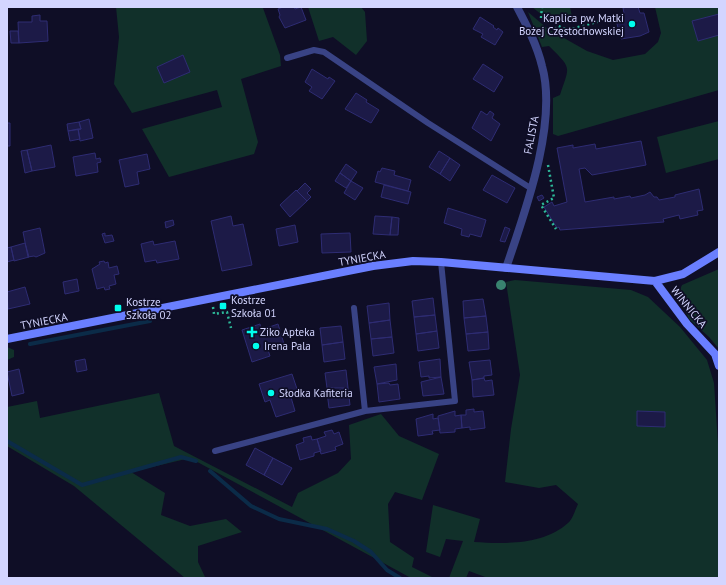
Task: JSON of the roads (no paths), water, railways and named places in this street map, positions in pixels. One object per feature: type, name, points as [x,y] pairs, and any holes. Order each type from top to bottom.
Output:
[{"type":"street","name":"FALISTA","points":[[506,268],[532,190],[547,117],[543,67],[533,38],[517,7]]},
{"type":"street","name":"TYNIECKA","points":[[7,339],[373,266],[413,261],[441,262],[655,281],[683,274],[719,252]]},
{"type":"street","name":"WINNICKA","points":[[655,281],[687,324],[715,354],[719,366]]},
{"type":"lane","points":[[287,58],[314,50],[324,52],[428,123],[532,190]]},
{"type":"lane","points":[[215,451],[365,411],[456,401],[441,262]]},
{"type":"lane","points":[[354,308],[365,411]]},
{"type":"waterway","points":[[30,344],[150,321]]},
{"type":"waterway","points":[[7,441],[82,485],[181,457],[196,461]]},
{"type":"waterway","points":[[210,471],[251,506],[279,519],[327,529],[354,541],[371,552],[387,570],[400,578]]},
{"type":"place","name":"Kaplica pw. Matki Bożej Częstochowskiej","points":[[632,24]]},
{"type":"place","name":"Kostrze Szkoła 01","points":[[223,306]]},
{"type":"place","name":"Kostrze Szkoła 02","points":[[118,308]]},
{"type":"place","name":"Ziko Apteka","points":[[252,332]]},
{"type":"place","name":"Irena Pala","points":[[256,346]]},
{"type":"place","name":"Słodka Kafiteria","points":[[271,393]]}]
